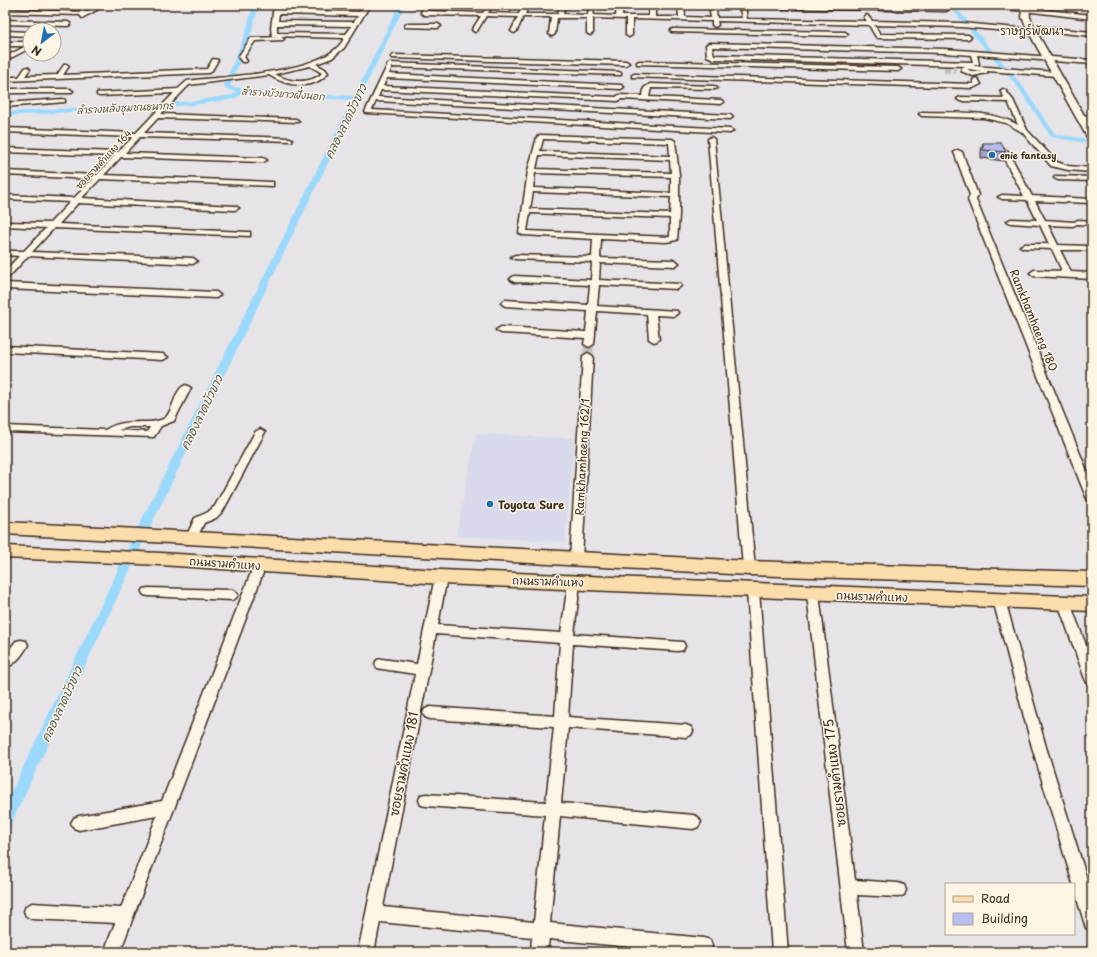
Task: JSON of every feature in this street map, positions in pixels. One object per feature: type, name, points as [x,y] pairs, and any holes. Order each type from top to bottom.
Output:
[{"type":"main road","name":"ถนนรามคำแหง","points":[[5,528],[182,539],[749,568],[1092,579]]},
{"type":"main road","name":"ถนนรามคำแหง","points":[[5,552],[160,559],[441,577],[813,594],[1092,604]]},
{"type":"main road","points":[[566,582],[569,567],[568,559]]},
{"type":"main road","points":[[604,560],[596,568],[597,575],[607,584]]},
{"type":"street","points":[[62,27],[103,5]]},
{"type":"street","points":[[277,5],[278,12],[273,29],[274,35],[348,36]]},
{"type":"street","name":"ซอยรามคำแหง 164","points":[[5,276],[187,83],[269,73],[312,64],[336,53],[343,46],[367,5]]},
{"type":"street","points":[[427,5],[424,13],[443,14],[455,12],[485,15],[557,17],[870,23],[901,16],[933,14],[946,9]]},
{"type":"street","points":[[475,30],[490,5]]},
{"type":"street","points":[[514,31],[526,5]]},
{"type":"street","points":[[552,34],[562,5]]},
{"type":"street","points":[[590,33],[592,5]]},
{"type":"street","points":[[619,17],[620,5]]},
{"type":"street","points":[[652,5],[652,18]]},
{"type":"street","points":[[681,5],[682,19]]},
{"type":"street","points":[[712,5],[717,32]]},
{"type":"street","points":[[742,5],[745,20]]},
{"type":"street","points":[[989,5],[1025,7],[1092,17]]},
{"type":"street","points":[[780,34],[774,6],[861,7],[901,16],[917,24],[972,25],[1092,34]]},
{"type":"street","points":[[861,7],[878,36],[968,37]]},
{"type":"street","points":[[1025,7],[1026,17],[1031,30],[1092,137]]},
{"type":"street","points":[[5,11],[88,14]]},
{"type":"street","points":[[278,12],[362,14]]},
{"type":"street","points":[[407,26],[438,28],[443,14]]},
{"type":"street","points":[[933,14],[941,24]]},
{"type":"street","points":[[629,35],[630,18]]},
{"type":"street","points":[[670,19],[672,33],[717,32],[845,34]]},
{"type":"street","points":[[5,22],[68,24]]},
{"type":"street","points":[[838,22],[848,40]]},
{"type":"street","points":[[275,23],[356,24]]},
{"type":"street","points":[[917,24],[926,37]]},
{"type":"street","points":[[5,33],[22,34]]},
{"type":"street","points":[[244,61],[241,57],[253,39],[282,38],[283,36]]},
{"type":"street","points":[[5,44],[22,45]]},
{"type":"street","points":[[973,53],[976,64],[714,57],[710,56],[710,45],[945,51],[973,53],[982,54],[1000,55],[1048,59],[1092,62]]},
{"type":"street","points":[[7,57],[22,49]]},
{"type":"street","points":[[394,56],[626,63],[630,65],[639,63],[905,69]]},
{"type":"street","points":[[5,79],[60,77],[136,71],[210,71],[215,60]]},
{"type":"street","points":[[269,73],[290,82],[304,82],[323,77],[325,73],[323,70],[312,64]]},
{"type":"street","points":[[730,131],[368,112],[390,65],[619,74],[627,73],[631,77],[973,86],[978,84],[974,76],[964,71],[956,71]]},
{"type":"street","points":[[60,77],[66,66]]},
{"type":"street","points":[[964,71],[964,68],[979,68],[1056,74]]},
{"type":"street","points":[[974,76],[985,72],[979,68]]},
{"type":"street","points":[[20,79],[27,69]]},
{"type":"street","points":[[612,125],[623,79],[617,76],[619,74]]},
{"type":"street","points":[[384,76],[621,86]]},
{"type":"street","points":[[646,98],[647,88],[650,86],[714,88]]},
{"type":"street","points":[[379,88],[721,102]]},
{"type":"street","points":[[100,94],[180,90]]},
{"type":"street","points":[[5,91],[70,91]]},
{"type":"street","points":[[1003,91],[1010,100],[1024,131],[1054,164],[1068,168],[1092,170]]},
{"type":"street","points":[[374,99],[730,117]]},
{"type":"street","points":[[960,99],[1010,100]]},
{"type":"street","points":[[5,105],[62,101]]},
{"type":"street","points":[[922,114],[992,118],[1008,122],[1024,131]]},
{"type":"street","points":[[157,116],[296,121]]},
{"type":"street","points":[[1081,117],[1092,118]]},
{"type":"street","points":[[5,130],[290,140]]},
{"type":"street","points":[[540,137],[672,141],[675,175],[674,238],[671,240],[523,234],[532,171],[537,153],[540,137]]},
{"type":"street","points":[[711,139],[749,568]]},
{"type":"street","points":[[5,150],[263,160]]},
{"type":"street","points":[[1004,151],[1030,198],[1068,274]]},
{"type":"street","name":"Ramkhamhaeng 180","points":[[958,152],[974,195],[972,200],[1092,497]]},
{"type":"street","points":[[537,153],[673,158]]},
{"type":"street","points":[[532,171],[675,175]]},
{"type":"street","points":[[5,173],[270,184]]},
{"type":"street","points":[[1058,178],[1092,179]]},
{"type":"street","points":[[530,190],[675,195]]},
{"type":"street","points":[[5,197],[235,208]]},
{"type":"street","points":[[1002,197],[1092,201]]},
{"type":"street","points":[[526,211],[675,216]]},
{"type":"street","points":[[1011,221],[1043,223],[1092,223]]},
{"type":"street","points":[[5,224],[247,234]]},
{"type":"street","points":[[501,330],[589,340],[591,308],[595,282],[597,237]]},
{"type":"street","points":[[1024,246],[1086,248]]},
{"type":"street","points":[[5,253],[193,261]]},
{"type":"street","points":[[515,257],[675,263]]},
{"type":"street","points":[[1034,273],[1092,276]]},
{"type":"street","points":[[514,279],[676,286]]},
{"type":"street","points":[[5,286],[216,295]]},
{"type":"street","points":[[505,303],[674,313]]},
{"type":"street","points":[[651,312],[654,339]]},
{"type":"street","points":[[5,349],[163,357]]},
{"type":"street","name":"Ramkhamhaeng 162/1","points":[[568,559],[588,356]]},
{"type":"street","points":[[5,429],[150,435],[157,424],[170,419],[186,388]]},
{"type":"street","points":[[182,539],[199,521],[204,517],[212,515],[219,508],[260,432]]},
{"type":"street","points":[[112,952],[260,565]]},
{"type":"street","name":"ซอยรามคำแหง 181","points":[[366,952],[441,577]]},
{"type":"street","points":[[539,952],[540,929],[561,723],[567,640],[566,582]]},
{"type":"street","points":[[753,591],[780,952]]},
{"type":"street","points":[[148,592],[232,595]]},
{"type":"street","name":"ซอยรามคำแหง 175","points":[[813,594],[856,952]]},
{"type":"street","points":[[999,600],[1039,747],[1092,922]]},
{"type":"street","points":[[1064,603],[1092,679]]},
{"type":"street","points":[[430,629],[567,640],[678,646]]},
{"type":"street","points":[[5,663],[12,657],[21,645]]},
{"type":"street","points":[[382,664],[422,670]]},
{"type":"street","points":[[430,713],[686,731]]},
{"type":"street","points":[[426,800],[553,809],[693,822]]},
{"type":"street","points":[[78,823],[168,806]]},
{"type":"street","points":[[848,887],[898,890]]},
{"type":"street","points":[[32,911],[126,916]]},
{"type":"street","points":[[373,914],[704,946]]},
{"type":"shaded area","points":[[476,434],[574,438],[565,542],[456,536]]},
{"type":"building","points":[[983,143],[1001,143],[1006,152],[983,150]]},
{"type":"waterway","name":"ลำรางบัวขาวฝั่งนอก","points":[[256,5],[249,31],[231,73],[227,86],[230,89],[271,94],[354,98]]},
{"type":"waterway","name":"คลองลาดบัวขาว","points":[[5,821],[149,517],[402,5]]},
{"type":"waterway","points":[[951,5],[1019,85],[1053,136],[1092,142]]},
{"type":"waterway","name":"ลำรางหลังชุมชนธนากร","points":[[5,114],[193,103],[234,97],[242,91]]},
{"type":"tunnel","points":[[944,70],[956,71]]},
{"type":"tunnel","points":[[588,356],[589,344]]},
{"type":"place","name":"enie fantasy","points":[[992,155]]},
{"type":"place","name":"Toyota Sure","points":[[490,504]]},
{"type":"district","name":"ราษฎร์พัฒนา","points":[[1032,30]]}]
